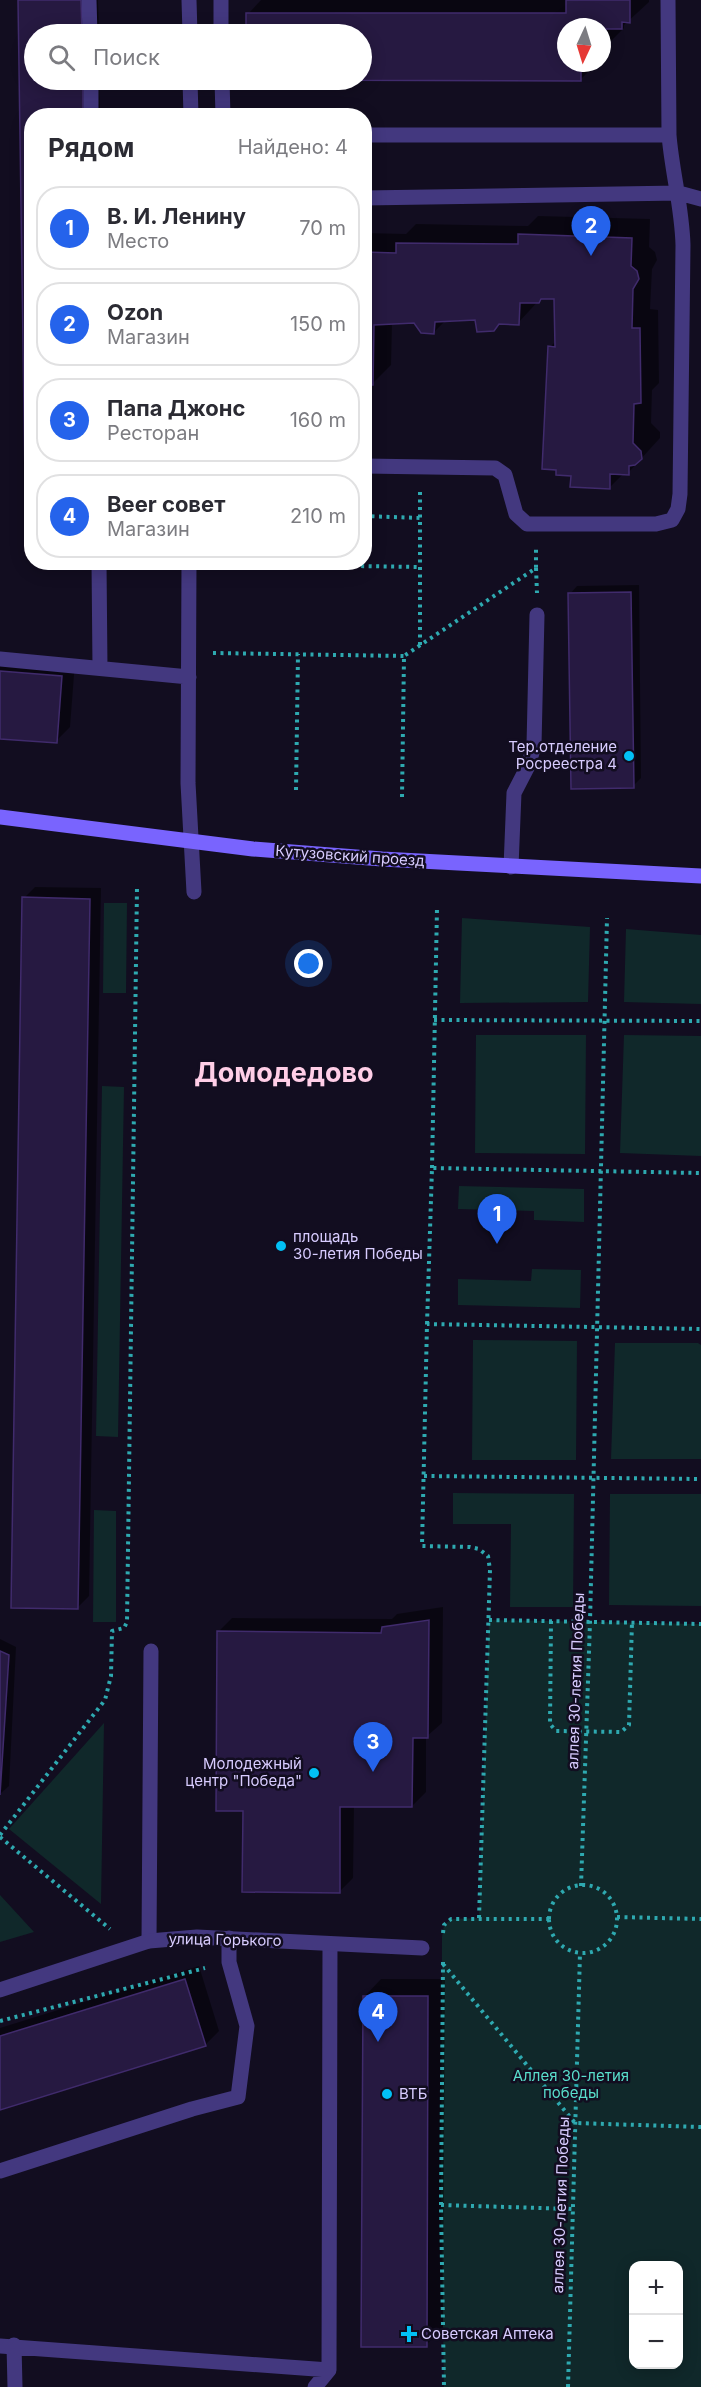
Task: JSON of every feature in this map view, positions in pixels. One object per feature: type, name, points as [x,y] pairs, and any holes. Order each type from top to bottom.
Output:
[{"type":"street","points":[[89,0],[90,24]]},
{"type":"street","points":[[189,0],[190,24]]},
{"type":"street","points":[[221,0],[221,24]]},
{"type":"street","points":[[372,466],[489,466],[500,470],[507,479],[516,514],[527,524],[665,524],[676,515],[680,494],[683,245],[682,216],[669,135],[668,0]]},
{"type":"street","points":[[91,90],[91,108]]},
{"type":"street","points":[[190,90],[191,108]]},
{"type":"street","points":[[222,90],[223,108]]},
{"type":"street","points":[[372,135],[669,135]]},
{"type":"street","points":[[372,198],[679,193],[701,199]]},
{"type":"street","points":[[99,570],[100,668]]},
{"type":"street","points":[[189,570],[188,783],[194,892]]},
{"type":"street","points":[[511,867],[514,793],[529,764],[534,744],[537,615]]},
{"type":"street","points":[[0,658],[189,677]]},
{"type":"street","name":"Кутузовский проезд","points":[[0,817],[190,842],[382,859],[701,876]]},
{"type":"street","points":[[149,1941],[151,1651]]},
{"type":"street","name":"улица Горького","points":[[0,1990],[149,1941],[181,1937],[422,1948]]},
{"type":"street","points":[[0,2171],[192,2109],[238,2097],[247,2026],[229,1962],[229,1938]]},
{"type":"street","points":[[315,2387],[329,2370],[330,1944]]},
{"type":"street","points":[[15,2387],[7,2345],[329,2370]]},
{"type":"path","points":[[420,646],[421,467]]},
{"type":"path","points":[[372,516],[420,518]]},
{"type":"path","points":[[188,652],[404,656],[536,568],[536,525]]},
{"type":"path","points":[[372,566],[420,567]]},
{"type":"path","points":[[296,790],[298,654]]},
{"type":"path","points":[[402,797],[404,656]]},
{"type":"path","points":[[132,1947],[0,1836],[105,1700],[111,1676],[112,1631],[124,1628],[127,1622],[136,886]]},
{"type":"path","points":[[436,908],[422,1546],[470,1547],[488,1556],[489,1620],[479,1918]]},
{"type":"path","name":"аллея 30-летия Победы","points":[[581,1886],[590,1622],[607,918]]},
{"type":"path","points":[[435,1020],[701,1021]]},
{"type":"path","points":[[432,1168],[701,1173]]},
{"type":"path","points":[[427,1324],[701,1329]]},
{"type":"path","points":[[424,1476],[701,1479]]},
{"type":"path","points":[[489,1620],[701,1624]]},
{"type":"path","points":[[551,1621],[550,1724],[556,1731],[587,1733],[621,1732],[628,1725],[632,1622]]},
{"type":"path","points":[[581,1886],[599,1889],[608,1896],[617,1917],[610,1939],[602,1947],[591,1952],[580,1953],[570,1950],[554,1937],[549,1919],[552,1905],[558,1896],[566,1890],[581,1886]]},
{"type":"path","points":[[617,1917],[701,1919]]},
{"type":"path","points":[[444,2387],[441,2205],[443,1931],[447,1921],[457,1918],[549,1919]]},
{"type":"path","points":[[422,1948],[442,1949]]},
{"type":"path","name":"аллея 30-летия Победы","points":[[568,2387],[580,1953]]},
{"type":"path","points":[[0,2021],[229,1962]]},
{"type":"path","points":[[443,1964],[575,2123],[701,2127]]},
{"type":"path","points":[[441,2205],[573,2209]]},
{"type":"green space","points":[[104,903],[127,903],[126,993],[103,993]]},
{"type":"green space","points":[[462,918],[590,927],[588,1002],[460,1003]]},
{"type":"green space","points":[[626,929],[701,935],[701,1004],[624,1002]]},
{"type":"green space","points":[[476,1035],[586,1035],[585,1154],[475,1153]]},
{"type":"green space","points":[[624,1035],[701,1036],[701,1156],[620,1153]]},
{"type":"green space","points":[[102,1086],[124,1087],[118,1437],[96,1436]]},
{"type":"green space","points":[[459,1186],[584,1189],[584,1222],[534,1220],[534,1211],[458,1209]]},
{"type":"green space","points":[[532,1269],[581,1270],[580,1308],[458,1305],[458,1279],[531,1281]]},
{"type":"green space","points":[[473,1340],[577,1341],[576,1460],[472,1460]]},
{"type":"green space","points":[[615,1343],[698,1343],[701,1345],[701,1459],[611,1459]]},
{"type":"green space","points":[[453,1493],[574,1494],[573,1607],[510,1607],[511,1524],[453,1524]]},
{"type":"green space","points":[[610,1494],[701,1494],[701,1606],[609,1605]]},
{"type":"green space","points":[[94,1510],[116,1511],[116,1622],[93,1622]]},
{"type":"green space","name":"Аллея 30-летия победы","points":[[489,1620],[701,1624],[701,2387],[444,2387],[441,2205],[442,1937],[444,1925],[451,1919],[479,1918]]},
{"type":"green space","points":[[104,1723],[101,1904],[9,1829]]},
{"type":"green space","points":[[0,1895],[34,1932],[0,1942]]},
{"type":"building","points":[[18,0],[81,0],[82,24],[24,24],[24,90],[83,90],[83,108],[24,108],[24,412]]},
{"type":"building","points":[[566,0],[630,0],[630,23],[622,22],[622,29],[611,29],[611,18],[557,18],[557,72],[581,72],[581,81],[372,80],[372,24],[246,24],[246,13],[566,13]]},
{"type":"building","points":[[518,234],[632,238],[631,266],[637,271],[639,279],[633,289],[632,328],[640,328],[641,403],[634,404],[633,443],[641,451],[642,459],[635,465],[629,466],[629,475],[610,474],[610,489],[570,487],[571,476],[556,475],[556,470],[542,469],[548,346],[555,347],[554,299],[541,299],[539,303],[520,303],[519,325],[499,324],[494,331],[477,332],[475,320],[435,322],[434,334],[421,333],[414,323],[374,325],[372,385],[372,252],[396,253],[396,243],[518,244]]},
{"type":"building","points":[[631,592],[634,788],[571,789],[568,593]]},
{"type":"building","points":[[0,671],[62,676],[57,743],[0,739]]},
{"type":"building","points":[[22,897],[90,899],[78,1609],[11,1608]]},
{"type":"building","name":"Молодежный центр \"Победа\"","points":[[429,1620],[428,1738],[413,1738],[412,1807],[340,1807],[340,1893],[242,1892],[243,1811],[216,1811],[217,1631],[381,1633],[382,1627]]},
{"type":"building","points":[[0,1651],[9,1655],[0,1795]]},
{"type":"building","points":[[185,1979],[206,2046],[0,2110],[0,2036]]},
{"type":"building","points":[[363,1996],[428,1996],[427,2347],[361,2347]]},
{"type":"place","name":"Ozon","points":[[591,256]]},
{"type":"place","name":"Тер.отделение Росреестра 4","points":[[629,756]]},
{"type":"place","name":"В. И. Ленину","points":[[497,1244]]},
{"type":"place","name":"площадь 30-летия Победы","points":[[281,1246]]},
{"type":"place","name":"Папа Джонс","points":[[373,1772]]},
{"type":"place","name":"Молодежный центр \"Победа\"","points":[[314,1773]]},
{"type":"place","name":"Beer совет","points":[[378,2042]]},
{"type":"place","name":"ВТБ","points":[[387,2094]]},
{"type":"place","name":"Советская Аптека","points":[[409,2334]]},
{"type":"district","name":"Домодедово","points":[[284,1073]]}]
